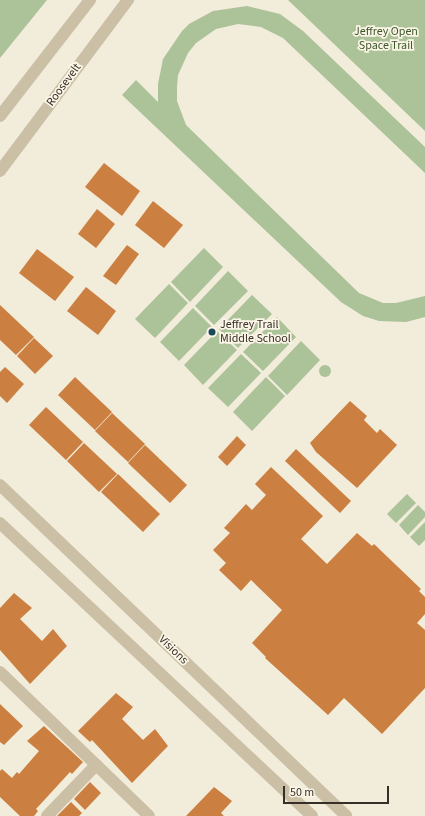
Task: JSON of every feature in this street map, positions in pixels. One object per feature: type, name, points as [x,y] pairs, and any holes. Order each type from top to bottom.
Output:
[{"type":"street","points":[[0,116],[90,0]]},
{"type":"street","name":"Roosevelt","points":[[0,171],[128,0]]},
{"type":"street","name":"Visions","points":[[0,485],[346,816]]},
{"type":"street","points":[[0,523],[312,816]]},
{"type":"street","points":[[0,672],[149,816]]},
{"type":"street","points":[[47,816],[96,765]]},
{"type":"green space","points":[[0,0],[47,0],[0,58]]},
{"type":"green space","name":"Jeffrey Open Space Trail","points":[[288,0],[425,0],[425,131]]},
{"type":"green space","points":[[247,6],[280,14],[303,31],[425,147],[425,173],[283,38],[261,27],[238,24],[216,29],[196,43],[188,53],[178,75],[177,87],[177,101],[186,125],[359,293],[383,303],[396,303],[425,296],[425,317],[406,322],[379,321],[363,316],[341,302],[122,95],[136,80],[158,102],[158,84],[163,59],[182,31],[189,24],[213,11]]},
{"type":"green space","points":[[204,248],[223,267],[190,302],[171,282]]},
{"type":"green space","points":[[228,271],[248,291],[214,325],[195,306]]},
{"type":"green space","points":[[169,284],[188,303],[155,338],[135,319]]},
{"type":"green space","points":[[252,295],[272,314],[238,348],[219,329]]},
{"type":"green space","points":[[193,308],[212,327],[179,361],[160,342]]},
{"type":"green space","points":[[277,317],[296,337],[263,371],[243,352]]},
{"type":"green space","points":[[217,331],[237,350],[203,385],[184,365]]},
{"type":"green space","points":[[301,341],[320,360],[287,395],[268,376]]},
{"type":"green space","points":[[241,354],[261,373],[228,407],[208,388]]},
{"type":"green space","points":[[323,365],[327,365],[331,371],[327,377],[323,377],[319,373],[319,369]]},
{"type":"green space","points":[[266,377],[285,396],[252,431],[233,412]]},
{"type":"green space","points":[[407,494],[416,503],[396,523],[387,514]]},
{"type":"green space","points":[[418,505],[425,512],[425,517],[408,535],[399,525]]},
{"type":"green space","points":[[425,522],[425,540],[419,546],[410,537]]},
{"type":"building","points":[[104,163],[140,191],[122,216],[85,187]]},
{"type":"building","points":[[153,201],[183,225],[164,248],[135,225]]},
{"type":"building","points":[[97,209],[115,224],[96,248],[78,234]]},
{"type":"building","points":[[127,245],[139,254],[116,285],[103,276]]},
{"type":"building","points":[[37,249],[74,277],[55,301],[19,273]]},
{"type":"building","points":[[86,287],[116,311],[98,335],[67,311]]},
{"type":"building","points":[[0,305],[34,337],[16,355],[0,340]]},
{"type":"building","points":[[34,338],[53,356],[35,374],[17,356]]},
{"type":"building","points":[[5,367],[24,384],[7,403],[0,396],[0,372]]},
{"type":"building","points":[[75,377],[112,412],[95,430],[58,395]]},
{"type":"building","points":[[350,401],[367,416],[364,420],[377,433],[380,429],[397,445],[357,488],[316,452],[310,443]]},
{"type":"building","points":[[46,407],[83,442],[66,460],[29,425]]},
{"type":"building","points":[[112,413],[145,444],[128,462],[95,431]]},
{"type":"building","points":[[237,436],[246,445],[227,466],[218,457]]},
{"type":"building","points":[[84,443],[117,474],[99,492],[67,461]]},
{"type":"building","points":[[145,445],[187,485],[170,503],[128,463]]},
{"type":"building","points":[[296,449],[351,501],[340,513],[285,461]]},
{"type":"building","points":[[271,467],[323,516],[301,539],[327,564],[357,533],[372,546],[374,544],[421,589],[419,591],[425,597],[425,614],[417,623],[425,630],[425,688],[382,734],[344,698],[328,715],[265,658],[266,657],[252,643],[282,610],[251,580],[241,591],[219,570],[226,563],[213,550],[230,533],[224,528],[246,504],[252,510],[266,495],[255,484]]},
{"type":"building","points":[[118,474],[160,514],[143,532],[101,492]]},
{"type":"building","points":[[14,593],[32,608],[20,619],[42,641],[53,629],[67,646],[30,684],[0,650],[0,608]]},
{"type":"building","points":[[116,693],[133,707],[122,719],[143,740],[155,729],[168,746],[132,783],[92,740],[90,742],[78,731]]},
{"type":"building","points":[[0,704],[23,726],[4,745],[0,742]]},
{"type":"building","points":[[44,726],[83,762],[72,774],[70,772],[36,809],[38,811],[34,816],[20,816],[0,797],[0,771],[2,769],[12,778],[17,772],[19,774],[39,751],[27,741]]},
{"type":"building","points":[[90,782],[101,793],[85,810],[74,799]]},
{"type":"building","points":[[214,787],[232,801],[221,813],[224,816],[186,816]]},
{"type":"building","points":[[71,802],[82,813],[79,816],[57,816]]},
{"type":"place","name":"Jeffrey Trail Middle School","points":[[212,332]]}]
